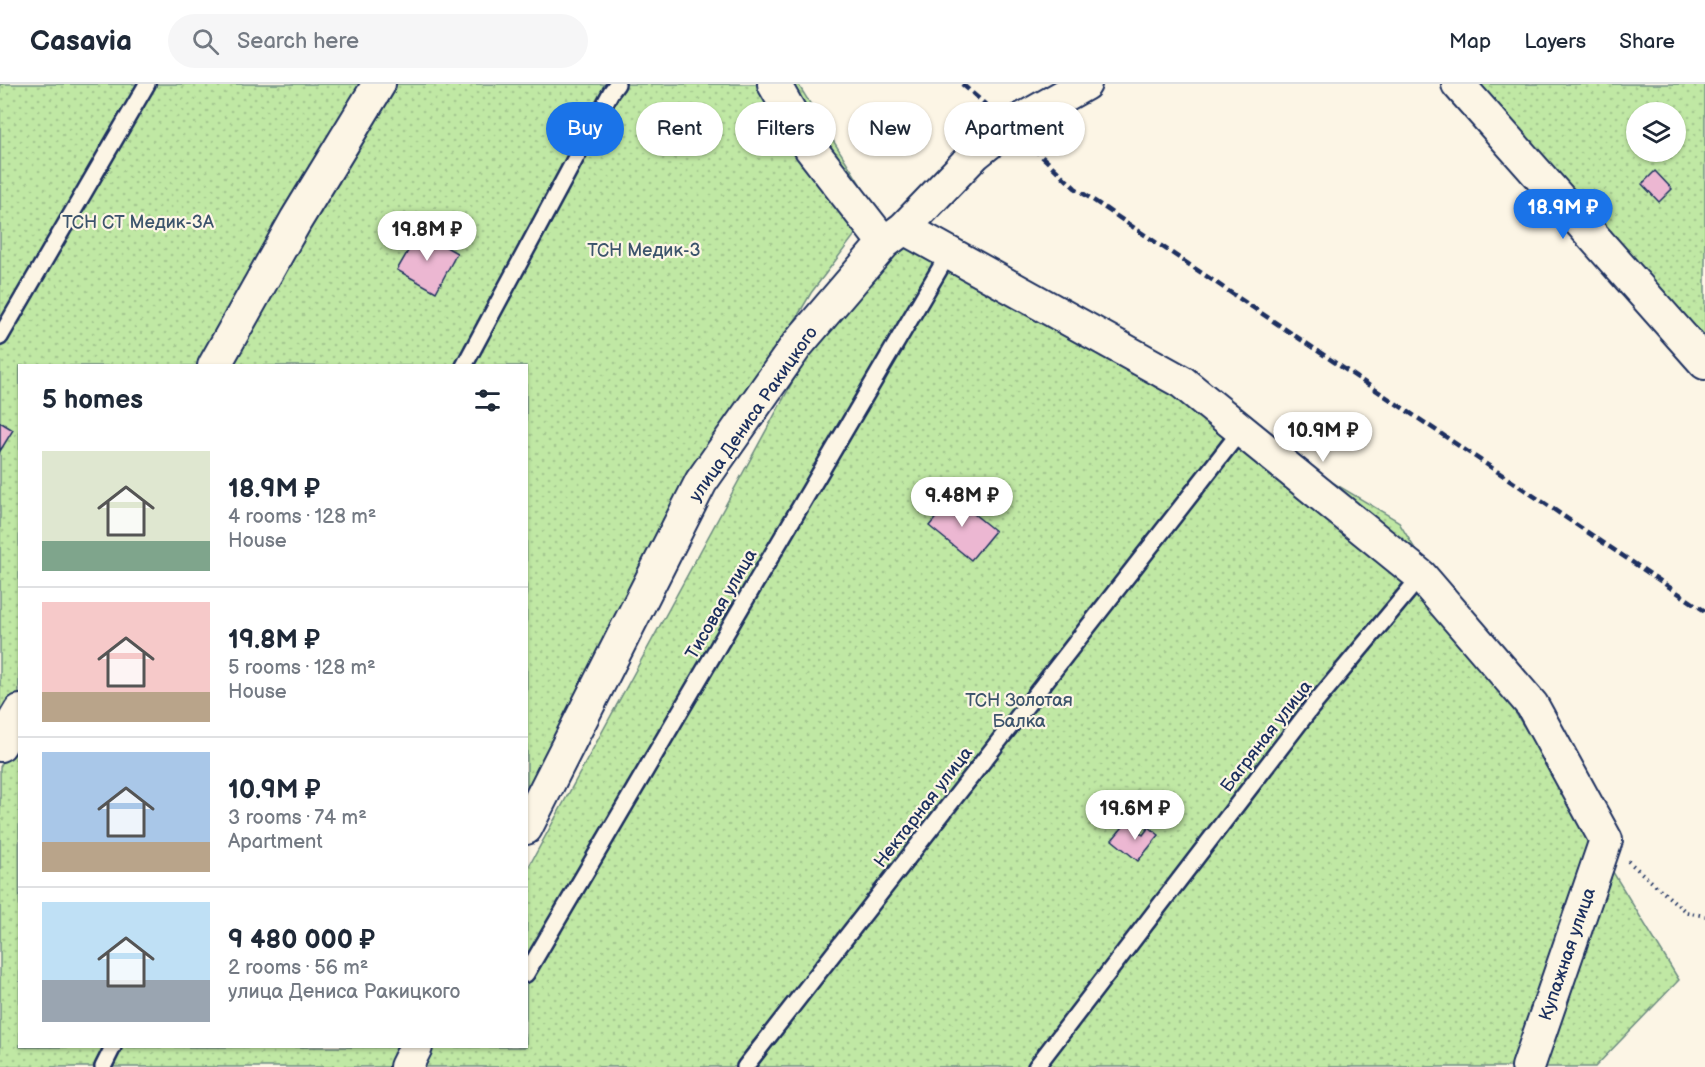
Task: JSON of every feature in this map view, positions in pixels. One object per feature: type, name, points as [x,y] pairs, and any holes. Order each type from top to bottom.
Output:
[{"type":"street","points":[[215,364],[296,220],[379,84]]},
{"type":"street","points":[[774,84],[811,149],[894,236],[949,253],[1182,382],[1421,576],[1532,705],[1606,840]]},
{"type":"street","name":"улица Дениса Ракицкого","points":[[528,824],[701,482],[798,345],[894,236],[975,154],[1010,126],[1085,84]]},
{"type":"street","points":[[1458,84],[1705,363]]},
{"type":"street","points":[[0,746],[18,714]]},
{"type":"street","name":"Купажная улица","points":[[1528,1067],[1606,840]]},
{"type":"street","points":[[406,1067],[416,1048]]},
{"type":"lane","points":[[0,337],[147,84]]},
{"type":"lane","points":[[465,364],[617,84]]},
{"type":"lane","name":"Тисовая улица","points":[[528,971],[949,253]]},
{"type":"lane","name":"Нектарная улица","points":[[745,1067],[1242,429]]},
{"type":"lane","name":"Багряная улица","points":[[1036,1067],[1311,708],[1421,576]]},
{"type":"lane","points":[[103,1067],[112,1048]]},
{"type":"path","points":[[1606,840],[1686,912],[1705,916]]},
{"type":"green space","name":"ТСН СТ Медик-3А","points":[[0,84],[381,84],[215,364],[18,364],[18,696],[0,727]]},
{"type":"green space","name":"ТСН Медик-3","points":[[396,84],[798,84],[809,102],[735,102],[735,156],[836,156],[836,145],[875,208],[811,293],[701,482],[528,826],[528,364],[230,364],[312,220]]},
{"type":"green space","points":[[1475,84],[1705,84],[1705,344]]},
{"type":"green space","name":"ТСН Золотая Балка","points":[[880,221],[1398,521],[1679,980],[1595,1067],[419,1067],[429,1048],[528,1048],[528,868]]},
{"type":"green space","points":[[18,735],[18,1048],[416,1048],[406,1067],[0,1067],[0,767]]},
{"type":"building","points":[[1655,171],[1672,189],[1659,202],[1642,184]]},
{"type":"building","points":[[419,232],[457,253],[436,292],[397,270]]},
{"type":"building","points":[[0,422],[13,430],[0,451]]},
{"type":"building","points":[[953,497],[995,531],[971,560],[929,526]]},
{"type":"building","points":[[1127,822],[1143,835],[1149,827],[1159,835],[1138,861],[1112,840]]},
{"type":"railway","points":[[962,84],[1075,188],[1705,611]]}]
